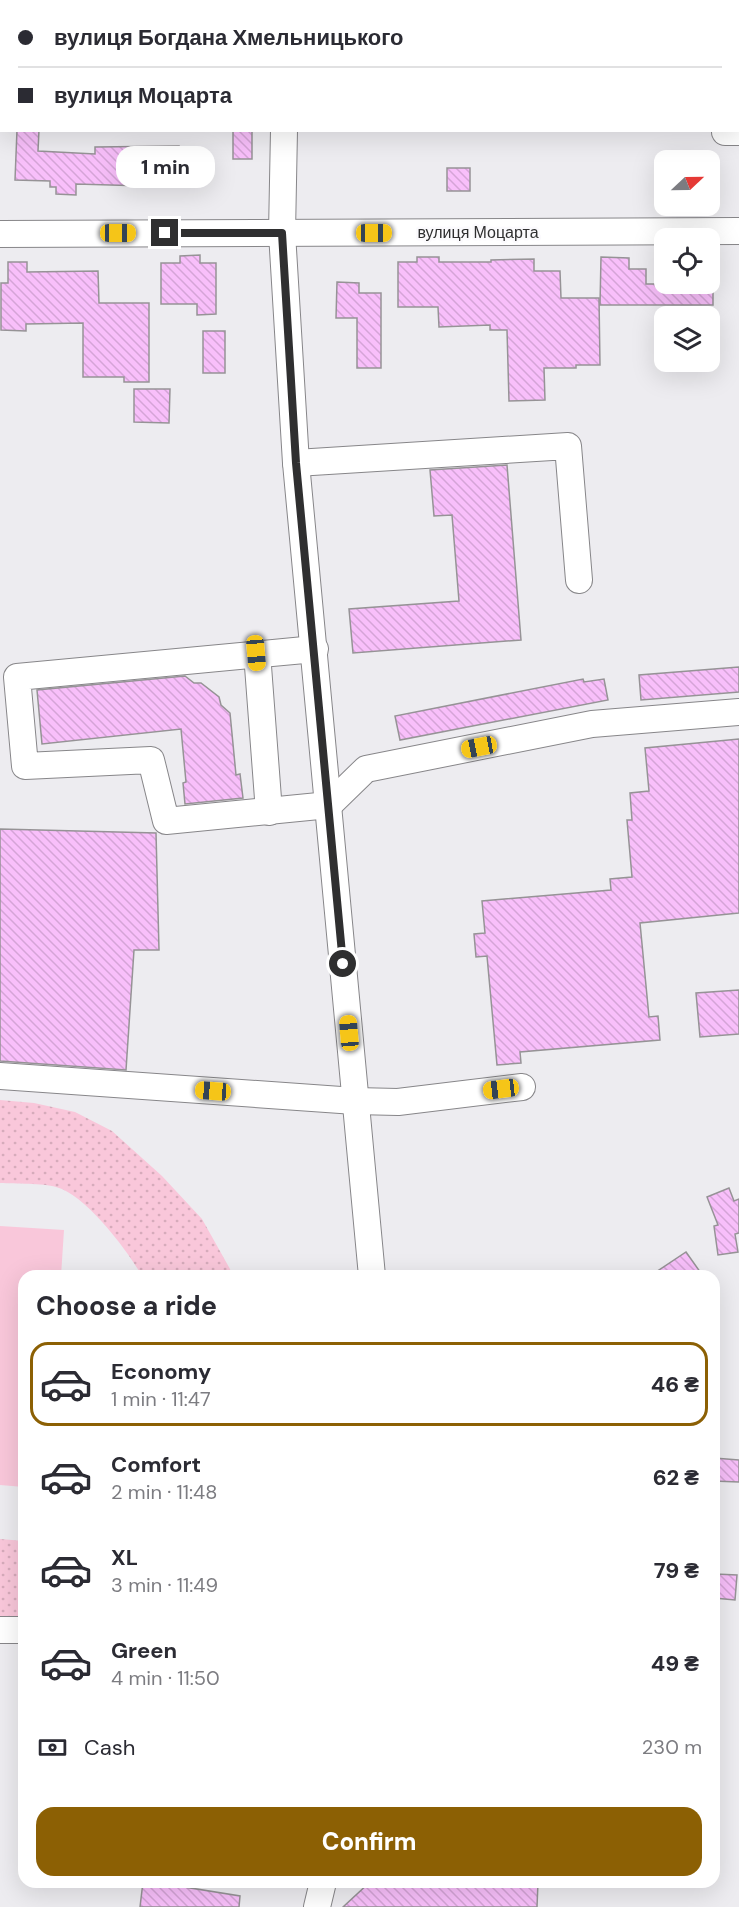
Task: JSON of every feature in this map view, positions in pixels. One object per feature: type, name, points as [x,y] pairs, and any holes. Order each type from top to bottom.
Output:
[{"type":"street","points":[[284,132],[282,233],[296,463],[371,1270]]},
{"type":"street","name":"вулиця Моцарта","points":[[0,234],[739,231]]},
{"type":"street","points":[[296,463],[568,446],[579,580]]},
{"type":"street","points":[[315,649],[17,677],[25,766],[151,760],[166,821],[329,805],[366,769],[592,724],[739,712]]},
{"type":"street","points":[[256,653],[270,812]]},
{"type":"street","points":[[0,1076],[355,1101],[398,1102],[522,1087]]},
{"type":"street","points":[[0,1630],[18,1630]]},
{"type":"street","points":[[307,1907],[309,1888]]},
{"type":"street","points":[[317,1907],[322,1888]]},
{"type":"shaded area","points":[[0,1100],[34,1103],[75,1112],[112,1131],[162,1176],[202,1219],[230,1270],[138,1270],[105,1225],[80,1200],[56,1187],[0,1183]]},
{"type":"shaded area","points":[[0,1226],[64,1230],[61,1270],[18,1270],[18,1486],[0,1485]]},
{"type":"shaded area","points":[[0,1539],[18,1540],[18,1620],[0,1619]]},
{"type":"building","points":[[17,132],[39,132],[38,151],[95,154],[95,147],[179,146],[179,187],[76,184],[76,195],[56,194],[56,187],[50,187],[50,181],[15,180]]},
{"type":"building","points":[[233,132],[252,132],[252,159],[233,159]]},
{"type":"building","points":[[447,168],[470,168],[470,191],[447,191]]},
{"type":"building","points":[[200,255],[200,263],[216,263],[216,314],[197,315],[197,304],[161,304],[161,263],[180,263],[180,256]]},
{"type":"building","points":[[417,257],[439,257],[439,262],[534,259],[534,271],[560,271],[561,298],[599,298],[600,365],[544,368],[545,400],[509,401],[507,330],[490,330],[490,325],[439,327],[438,307],[398,307],[398,262],[417,262]]},
{"type":"building","points":[[601,257],[629,258],[629,269],[646,269],[646,284],[654,284],[654,294],[713,294],[713,305],[600,305]]},
{"type":"building","points":[[8,262],[27,262],[27,272],[98,271],[99,303],[149,303],[149,382],[124,382],[124,377],[83,377],[83,323],[26,324],[26,331],[1,330],[1,283],[8,283]]},
{"type":"building","points":[[337,282],[359,283],[359,293],[381,293],[381,368],[357,368],[357,318],[336,318]]},
{"type":"building","points":[[203,331],[225,331],[225,373],[203,373]]},
{"type":"building","points":[[134,389],[170,389],[169,423],[134,422]]},
{"type":"building","points":[[507,465],[521,640],[353,653],[349,609],[459,601],[452,515],[434,516],[430,470]]},
{"type":"building","points":[[739,667],[739,692],[641,700],[639,675]]},
{"type":"building","points":[[185,676],[194,683],[201,683],[219,697],[221,705],[230,713],[236,775],[240,774],[243,798],[185,804],[183,783],[186,782],[181,729],[42,744],[37,690]]},
{"type":"building","points":[[583,679],[584,682],[604,679],[608,700],[400,740],[395,716]]},
{"type":"building","points":[[739,739],[739,913],[640,923],[649,1017],[658,1016],[660,1040],[520,1052],[521,1063],[497,1065],[487,956],[476,957],[474,934],[485,933],[482,901],[611,890],[610,879],[632,877],[627,820],[632,820],[630,793],[649,791],[645,748]]},
{"type":"building","points":[[0,829],[156,833],[159,950],[134,950],[126,1070],[0,1061]]},
{"type":"building","points":[[739,990],[739,1034],[700,1037],[696,993]]},
{"type":"building","points":[[729,1188],[734,1201],[739,1199],[739,1233],[735,1234],[738,1252],[718,1255],[714,1226],[718,1225],[707,1197]]},
{"type":"building","points":[[686,1252],[699,1270],[659,1270]]},
{"type":"building","points":[[720,1458],[739,1460],[739,1482],[720,1481]]},
{"type":"building","points":[[720,1574],[737,1575],[735,1600],[720,1599]]},
{"type":"building","points":[[142,1888],[191,1888],[240,1896],[239,1907],[140,1907]]},
{"type":"building","points":[[364,1888],[538,1888],[537,1907],[343,1907]]},
{"type":"route","points":[[165,233],[282,233],[296,463],[343,964]]}]
